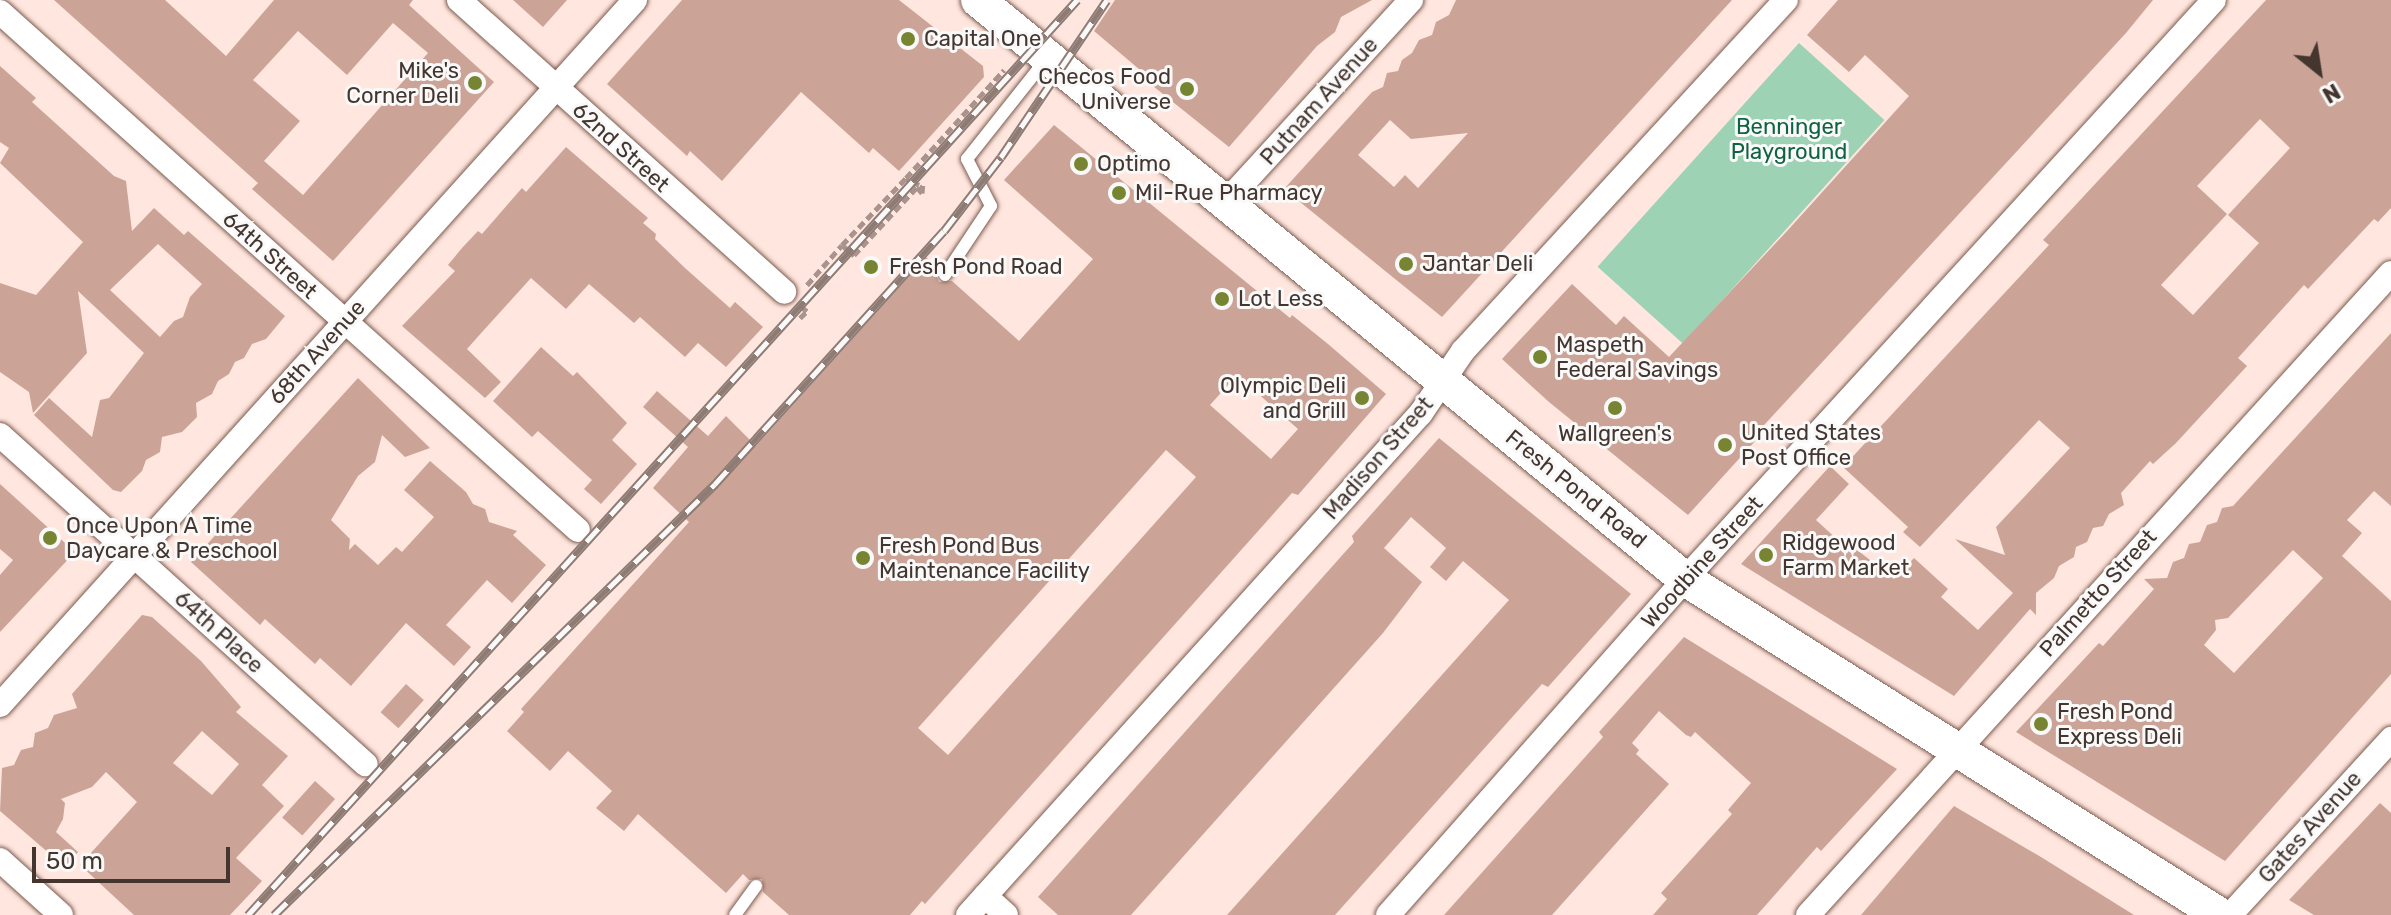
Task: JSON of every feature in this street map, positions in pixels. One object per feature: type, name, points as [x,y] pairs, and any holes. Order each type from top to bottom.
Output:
[{"type":"main road","name":"Fresh Pond Road","points":[[978,0],[1685,579],[2220,915]]},
{"type":"street","name":"62nd Street","points":[[459,0],[792,292]]},
{"type":"street","name":"68th Avenue","points":[[0,705],[635,0]]},
{"type":"street","name":"Putnam Avenue","points":[[1226,202],[1411,0]]},
{"type":"street","name":"Madison Street","points":[[968,915],[1421,413],[1463,351],[1786,0]]},
{"type":"street","name":"Woodbine Street","points":[[1388,915],[1685,579],[2214,0]]},
{"type":"street","name":"64th Street","points":[[0,12],[578,530]]},
{"type":"street","name":"Palmetto Street","points":[[1808,915],[1954,750],[2391,273]]},
{"type":"street","name":"64th Place","points":[[0,435],[366,764]]},
{"type":"street","name":"Gates Avenue","points":[[2230,915],[2391,739]]},
{"type":"street","points":[[0,860],[61,915]]},
{"type":"street","points":[[985,896],[1006,915]]},
{"type":"lane","points":[[945,275],[991,206],[967,159],[1048,57]]},
{"type":"lane","points":[[735,915],[756,886]]},
{"type":"path","points":[[792,292],[906,178],[1004,70]]},
{"type":"path","points":[[842,245],[854,255],[917,187],[906,178]]},
{"type":"path","points":[[800,318],[807,311]]},
{"type":"green space","name":"Benninger Playground","points":[[1799,43],[1884,120],[1683,344],[1598,267]]},
{"type":"building","points":[[54,0],[165,0],[226,56],[274,0],[413,0],[409,5],[494,82],[333,261],[252,189],[258,183]],"holes":[[[393,23],[428,53],[303,195],[264,161],[300,121],[253,80],[298,31],[347,75]]]},
{"type":"building","points":[[513,0],[567,0],[543,27]]},
{"type":"building","points":[[682,0],[899,0],[983,66],[984,77],[899,171],[873,148],[869,153],[801,92],[722,181],[690,151],[687,156],[607,84]]},
{"type":"building","points":[[1115,0],[1372,0],[1341,17],[1335,32],[1317,46],[1229,147],[1143,78],[1146,75],[1094,31]]},
{"type":"building","points":[[1456,0],[1732,0],[1442,317],[1284,189],[1372,92],[1383,87],[1387,73],[1398,71],[1402,60],[1412,53],[1419,40],[1432,35],[1436,22],[1449,15]],"holes":[[[1390,120],[1411,139],[1468,133],[1418,188],[1405,175],[1394,187],[1358,155]]]},
{"type":"building","points":[[1838,0],[2153,0],[1754,436],[1757,439],[1688,515],[1549,402],[1502,359],[1572,284],[1616,325],[1624,316],[1669,357],[1788,230],[1909,96],[1865,55],[1849,72],[1807,35]]},
{"type":"building","points":[[2266,0],[2391,0],[2391,208],[2378,222],[2374,219],[2308,289],[2304,285],[2238,358],[2247,366],[2176,443],[2153,464],[2150,461],[2121,493],[2124,505],[2109,514],[2103,526],[2093,528],[2087,542],[2076,547],[2074,557],[2059,566],[2054,578],[2036,593],[2036,615],[2030,609],[1954,696],[1741,564],[1830,466],[1849,484],[1816,520],[1852,553],[1856,549],[1894,579],[1914,558],[1948,589],[1941,597],[1978,630],[2013,593],[1955,539],[2005,555],[1996,527],[2070,448],[2039,420],[1920,547],[1903,532],[1908,527],[1843,467],[2049,245],[2043,240]],"holes":[[[2260,119],[2290,148],[2228,215],[2259,243],[2193,315],[2161,285],[2227,214],[2197,186]]]},
{"type":"building","points":[[0,66],[36,98],[32,102],[114,176],[126,181],[132,231],[154,208],[184,235],[188,231],[285,316],[266,339],[252,344],[244,358],[235,362],[229,374],[218,381],[212,394],[196,403],[197,417],[182,432],[162,437],[160,452],[146,460],[142,471],[121,492],[113,490],[34,415],[49,398],[92,437],[100,400],[109,398],[144,353],[78,291],[87,353],[33,413],[29,392],[0,372],[0,283],[36,295],[83,242],[0,163],[9,148],[0,142]],"holes":[[[158,244],[202,284],[190,297],[183,317],[174,321],[160,337],[110,290]]]},
{"type":"building","points":[[1054,125],[1386,394],[1298,495],[1292,493],[925,904],[922,901],[910,915],[789,915],[763,892],[762,879],[749,880],[743,874],[726,893],[638,814],[624,831],[596,808],[612,791],[568,751],[550,771],[507,731],[524,712],[521,709],[689,522],[653,488],[688,447],[643,407],[657,391],[708,436],[726,416],[756,446],[926,257],[938,269],[936,275],[939,282],[952,281],[1019,341],[1093,259],[1004,180]],"holes":[[[1237,375],[1298,429],[1271,459],[1210,405]],[[1166,450],[1196,477],[948,755],[918,728]]]},
{"type":"building","points":[[566,147],[648,218],[643,223],[685,268],[730,308],[735,302],[763,327],[726,367],[698,343],[685,357],[640,317],[634,323],[589,284],[566,309],[531,278],[467,349],[501,382],[485,398],[402,326],[455,271],[448,265],[462,248],[478,231],[482,234],[522,188],[526,192]]},
{"type":"building","points":[[2391,333],[2391,506],[2374,491],[2347,520],[2362,533],[2342,556],[2391,601],[2391,674],[2225,861],[2016,732],[2099,643],[2103,646],[2154,589],[2144,579],[2167,578],[2173,562],[2184,558],[2189,544],[2200,542],[2207,525],[2217,522],[2222,508],[2233,506]],"holes":[[[2293,550],[2323,578],[2234,673],[2204,645],[2216,630],[2215,620],[2228,618]]]},
{"type":"building","points":[[541,347],[573,376],[577,372],[627,423],[612,440],[637,464],[601,504],[584,489],[592,480],[538,431],[532,437],[493,401]]},
{"type":"building","points":[[358,378],[430,448],[405,457],[382,435],[375,462],[358,476],[331,520],[350,539],[349,550],[355,544],[378,565],[396,547],[402,552],[434,517],[404,490],[430,461],[466,492],[473,504],[485,509],[489,522],[517,531],[513,535],[546,565],[512,603],[487,580],[446,625],[471,647],[454,666],[406,623],[351,686],[320,658],[315,664],[265,619],[260,625],[191,562]]},
{"type":"building","points":[[1439,438],[1631,594],[1548,687],[1542,684],[1335,915],[1227,915],[1509,600],[1463,561],[1446,581],[1430,567],[1446,548],[1411,517],[1384,548],[1422,582],[1383,633],[1131,915],[1058,915],[1038,897],[1354,542],[1352,536]]},
{"type":"building","points":[[0,484],[75,552],[0,632],[0,575],[13,560],[0,549]]},
{"type":"building","points":[[142,615],[152,617],[201,661],[241,707],[236,712],[288,756],[262,785],[284,806],[236,858],[262,881],[230,915],[134,915],[80,865],[137,802],[106,772],[92,787],[61,799],[65,803],[63,819],[56,832],[78,852],[65,867],[0,811],[2,768],[14,765],[21,750],[33,747],[35,733],[48,728],[54,715],[77,708],[72,694]],"holes":[[[202,731],[239,764],[212,795],[173,763]]]},
{"type":"building","points":[[1684,637],[1897,769],[1821,851],[1817,847],[1757,915],[1653,915],[1667,899],[1661,893],[1732,814],[1728,810],[1751,783],[1695,732],[1691,737],[1686,735],[1659,711],[1632,743],[1639,750],[1636,754],[1669,784],[1552,915],[1444,915],[1603,737],[1599,732]]},
{"type":"building","points":[[406,684],[424,700],[398,728],[381,712]]},
{"type":"building","points":[[315,781],[335,799],[302,835],[282,817]]},
{"type":"building","points":[[2380,803],[2391,813],[2391,915],[2314,915],[2289,900]]},
{"type":"building","points":[[1954,806],[2041,857],[2134,915],[1861,915]]},
{"type":"railway","points":[[248,915],[1077,0]]},
{"type":"railway","points":[[274,915],[715,484],[944,231],[1001,157],[1107,0]]},
{"type":"place","name":"Capital One","points":[[908,39]]},
{"type":"place","name":"Mike's Corner Deli","points":[[475,83]]},
{"type":"place","name":"Checos Food Universe","points":[[1187,89]]},
{"type":"place","name":"Optimo","points":[[1081,164]]},
{"type":"place","name":"Mil-Rue Pharmacy","points":[[1119,193]]},
{"type":"place","name":"Jantar Deli","points":[[1406,264]]},
{"type":"place","name":"Fresh Pond Road","points":[[871,267]]},
{"type":"place","name":"Lot Less","points":[[1222,299]]},
{"type":"place","name":"Maspeth Federal Savings","points":[[1540,357]]},
{"type":"place","name":"Olympic Deli and Grill","points":[[1362,398]]},
{"type":"place","name":"Wallgreen's","points":[[1615,408]]},
{"type":"place","name":"United States Post Office","points":[[1725,445]]},
{"type":"place","name":"Once Upon A Time Daycare & Preschool","points":[[50,538]]},
{"type":"place","name":"Ridgewood Farm Market","points":[[1766,555]]},
{"type":"place","name":"Fresh Pond Bus Maintenance Facility","points":[[863,558]]},
{"type":"place","name":"Fresh Pond Express Deli","points":[[2041,724]]}]
